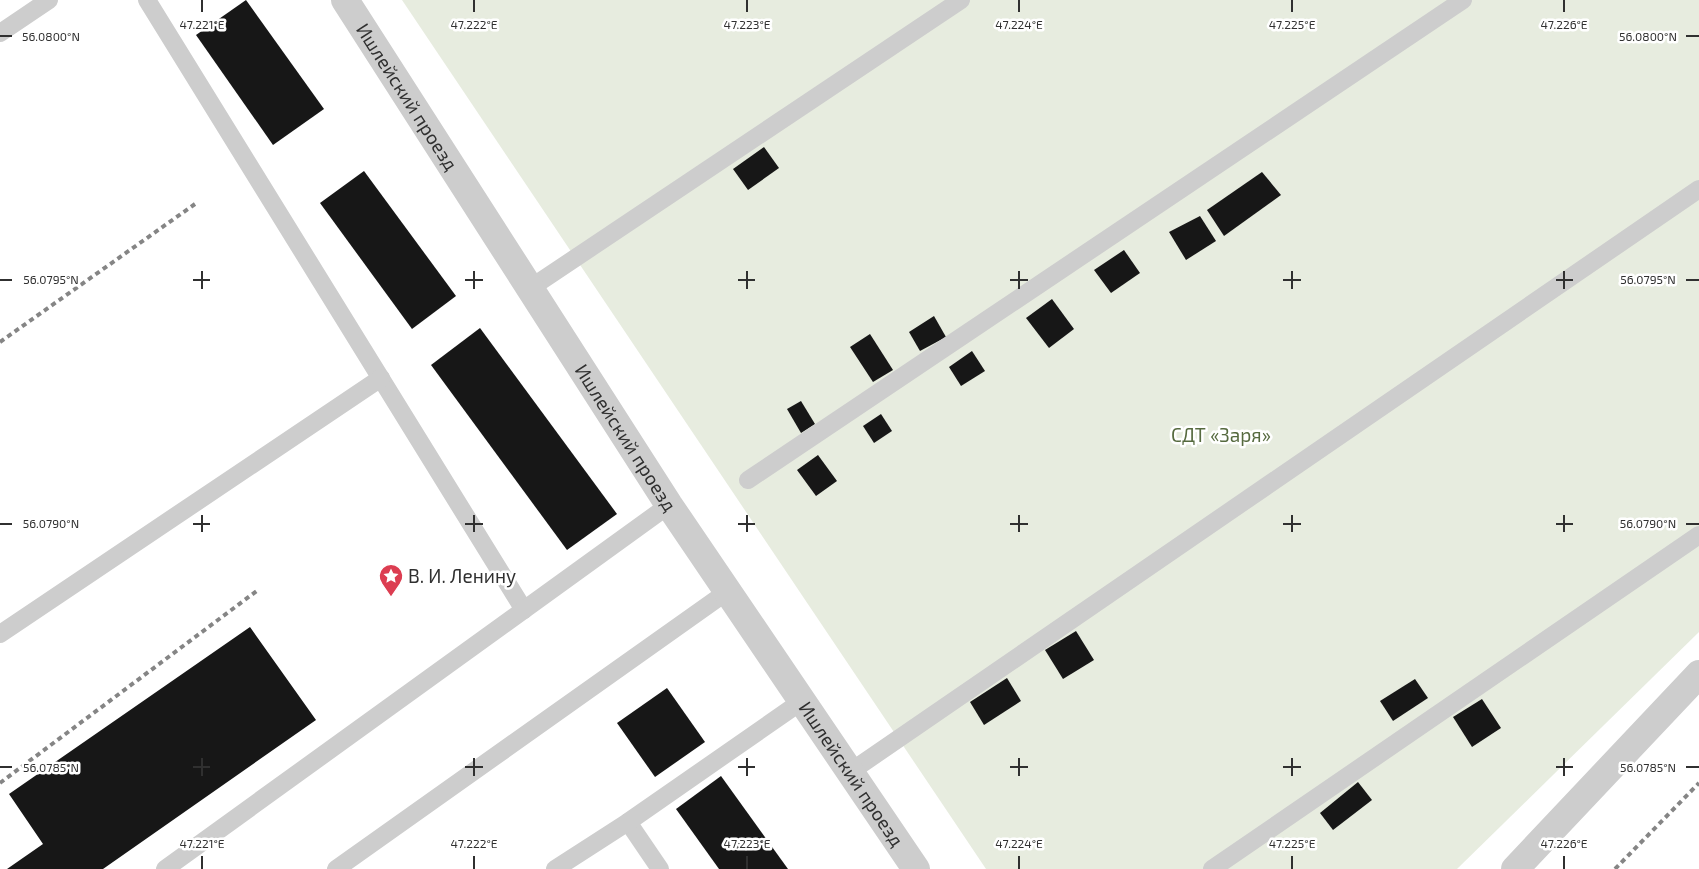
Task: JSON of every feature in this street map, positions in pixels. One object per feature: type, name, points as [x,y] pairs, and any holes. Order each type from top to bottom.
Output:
[{"type":"street","name":"Ишлейский проезд","points":[[345,0],[669,505],[916,869]]},
{"type":"street","points":[[1516,869],[1699,674]]},
{"type":"lane","points":[[0,33],[49,0]]},
{"type":"lane","points":[[147,0],[524,610]]},
{"type":"lane","points":[[529,289],[961,0]]},
{"type":"lane","points":[[748,480],[1463,0]]},
{"type":"lane","points":[[850,772],[1699,190]]},
{"type":"lane","points":[[0,634],[381,378]]},
{"type":"lane","points":[[165,869],[669,505]]},
{"type":"lane","points":[[1212,869],[1699,535]]},
{"type":"lane","points":[[336,869],[728,591]]},
{"type":"lane","points":[[555,869],[628,822],[802,701]]},
{"type":"lane","points":[[628,822],[660,869]]},
{"type":"green space","name":"СДТ «Заря»","points":[[402,0],[1699,0],[1699,632],[1457,869],[986,869]]},
{"type":"building","points":[[246,0],[324,109],[273,145],[196,35]]},
{"type":"building","points":[[764,147],[779,168],[748,190],[733,169]]},
{"type":"building","points":[[364,171],[456,296],[412,329],[320,203]]},
{"type":"building","points":[[1262,172],[1281,195],[1224,236],[1207,210]]},
{"type":"building","points":[[1200,216],[1216,241],[1186,260],[1169,232]]},
{"type":"building","points":[[1124,250],[1140,273],[1111,293],[1094,270]]},
{"type":"building","points":[[1052,299],[1074,329],[1049,348],[1026,318]]},
{"type":"building","points":[[934,316],[946,337],[920,351],[909,332]]},
{"type":"building","points":[[480,328],[617,514],[567,550],[431,365]]},
{"type":"building","points":[[870,334],[893,370],[873,382],[850,347]]},
{"type":"building","points":[[972,351],[985,371],[961,386],[949,367]]},
{"type":"building","points":[[801,401],[815,424],[801,433],[787,409]]},
{"type":"building","points":[[881,414],[892,431],[874,443],[863,426]]},
{"type":"building","points":[[818,455],[837,481],[816,496],[797,470]]},
{"type":"building","points":[[250,627],[316,720],[103,869],[7,869],[43,844],[9,794]]},
{"type":"building","points":[[1076,631],[1094,660],[1063,679],[1045,650]]},
{"type":"building","points":[[1007,678],[1021,701],[984,725],[970,702]]},
{"type":"building","points":[[1415,679],[1428,698],[1393,721],[1380,701]]},
{"type":"building","points":[[667,688],[705,742],[655,777],[617,723]]},
{"type":"building","points":[[1482,699],[1501,728],[1472,747],[1453,717]]},
{"type":"building","points":[[721,776],[788,869],[719,869],[676,809]]},
{"type":"building","points":[[1358,782],[1372,800],[1333,830],[1320,813]]},
{"type":"railway","points":[[0,342],[195,204]]},
{"type":"railway","points":[[0,783],[258,590]]},
{"type":"railway","points":[[1615,869],[1699,783]]},
{"type":"place","name":"В. И. Ленину","points":[[391,597]]}]
